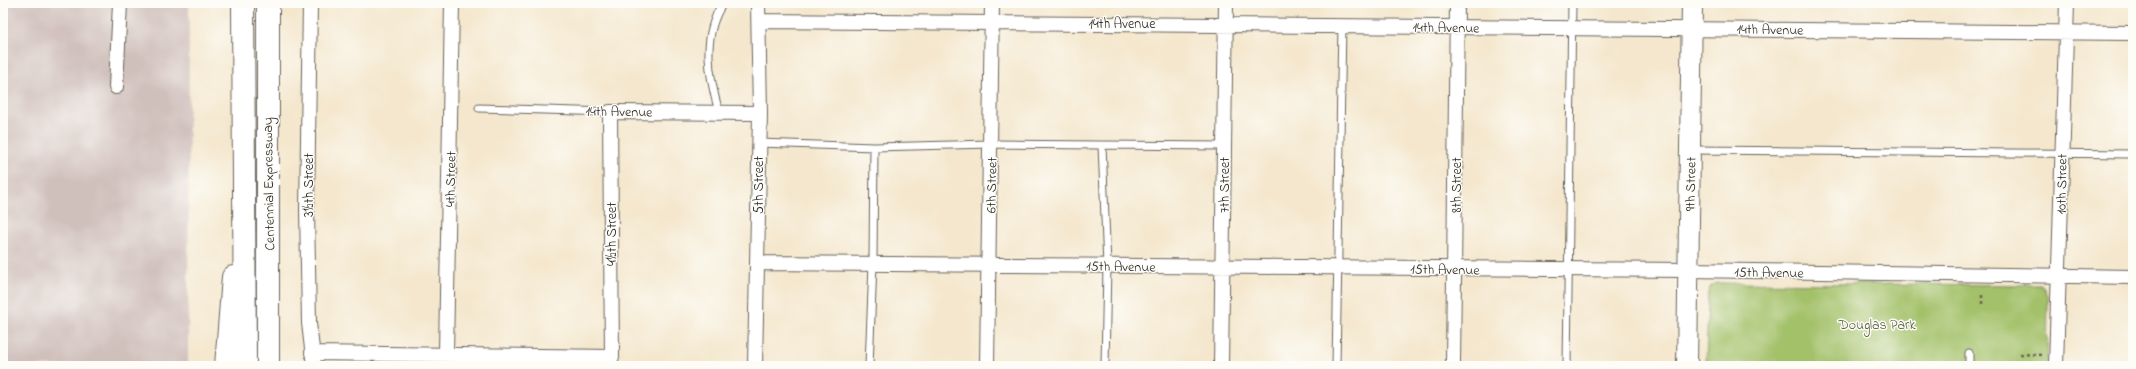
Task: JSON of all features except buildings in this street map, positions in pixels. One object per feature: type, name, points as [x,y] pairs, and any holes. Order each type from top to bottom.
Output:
[{"type":"highway","name":"Centennial Expressway","points":[[244,3],[245,366]]},
{"type":"highway","name":"Centennial Expressway","points":[[268,3],[268,366]]},
{"type":"highway","points":[[226,366],[228,318],[244,180]]},
{"type":"street","points":[[116,87],[120,3]]},
{"type":"street","name":"3½th Street","points":[[310,3],[308,209],[309,323],[313,359]]},
{"type":"street","name":"4th Street","points":[[446,354],[452,3]]},
{"type":"street","name":"5th Street","points":[[755,366],[760,113],[758,3]]},
{"type":"street","name":"6th Street","points":[[987,366],[990,264],[992,3]]},
{"type":"street","name":"7th Street","points":[[1221,366],[1224,268],[1226,3]]},
{"type":"street","name":"8th Street","points":[[1453,366],[1457,3]]},
{"type":"street","name":"9th Street","points":[[1687,366],[1692,3]]},
{"type":"street","name":"10th Street","points":[[2056,366],[2067,3]]},
{"type":"street","name":"14th Avenue","points":[[759,21],[2133,33]]},
{"type":"street","name":"4½th Street","points":[[446,354],[612,357],[610,112]]},
{"type":"street","name":"14th Avenue","points":[[610,112],[760,113]]},
{"type":"street","name":"15th Avenue","points":[[758,263],[990,264],[1224,268],[1688,270],[2059,277],[2133,276]]},
{"type":"street","points":[[313,359],[446,354]]},
{"type":"lane","points":[[718,112],[710,81],[710,35],[716,13],[723,3]]},
{"type":"lane","points":[[1567,366],[1567,269],[1572,3]]},
{"type":"lane","points":[[1336,366],[1342,25]]},
{"type":"lane","name":"14th Avenue","points":[[479,108],[610,112]]},
{"type":"lane","points":[[759,142],[874,147],[991,144],[1224,146]]},
{"type":"lane","points":[[1102,145],[1107,266],[1105,366]]},
{"type":"lane","points":[[869,366],[873,264],[874,147]]},
{"type":"lane","points":[[1690,150],[2062,155],[2133,154]]},
{"type":"lane","points":[[1969,353],[1969,366]]},
{"type":"path","points":[[1982,292],[1982,304]]},
{"type":"path","points":[[2020,354],[2042,354]]},
{"type":"shaded area","points":[[3,3],[189,3],[188,366],[3,366]]},
{"type":"green space","name":"Douglas Park","points":[[1717,283],[2041,285],[2045,290],[2048,299],[2047,366],[1706,366],[1708,292],[1711,286]]}]
